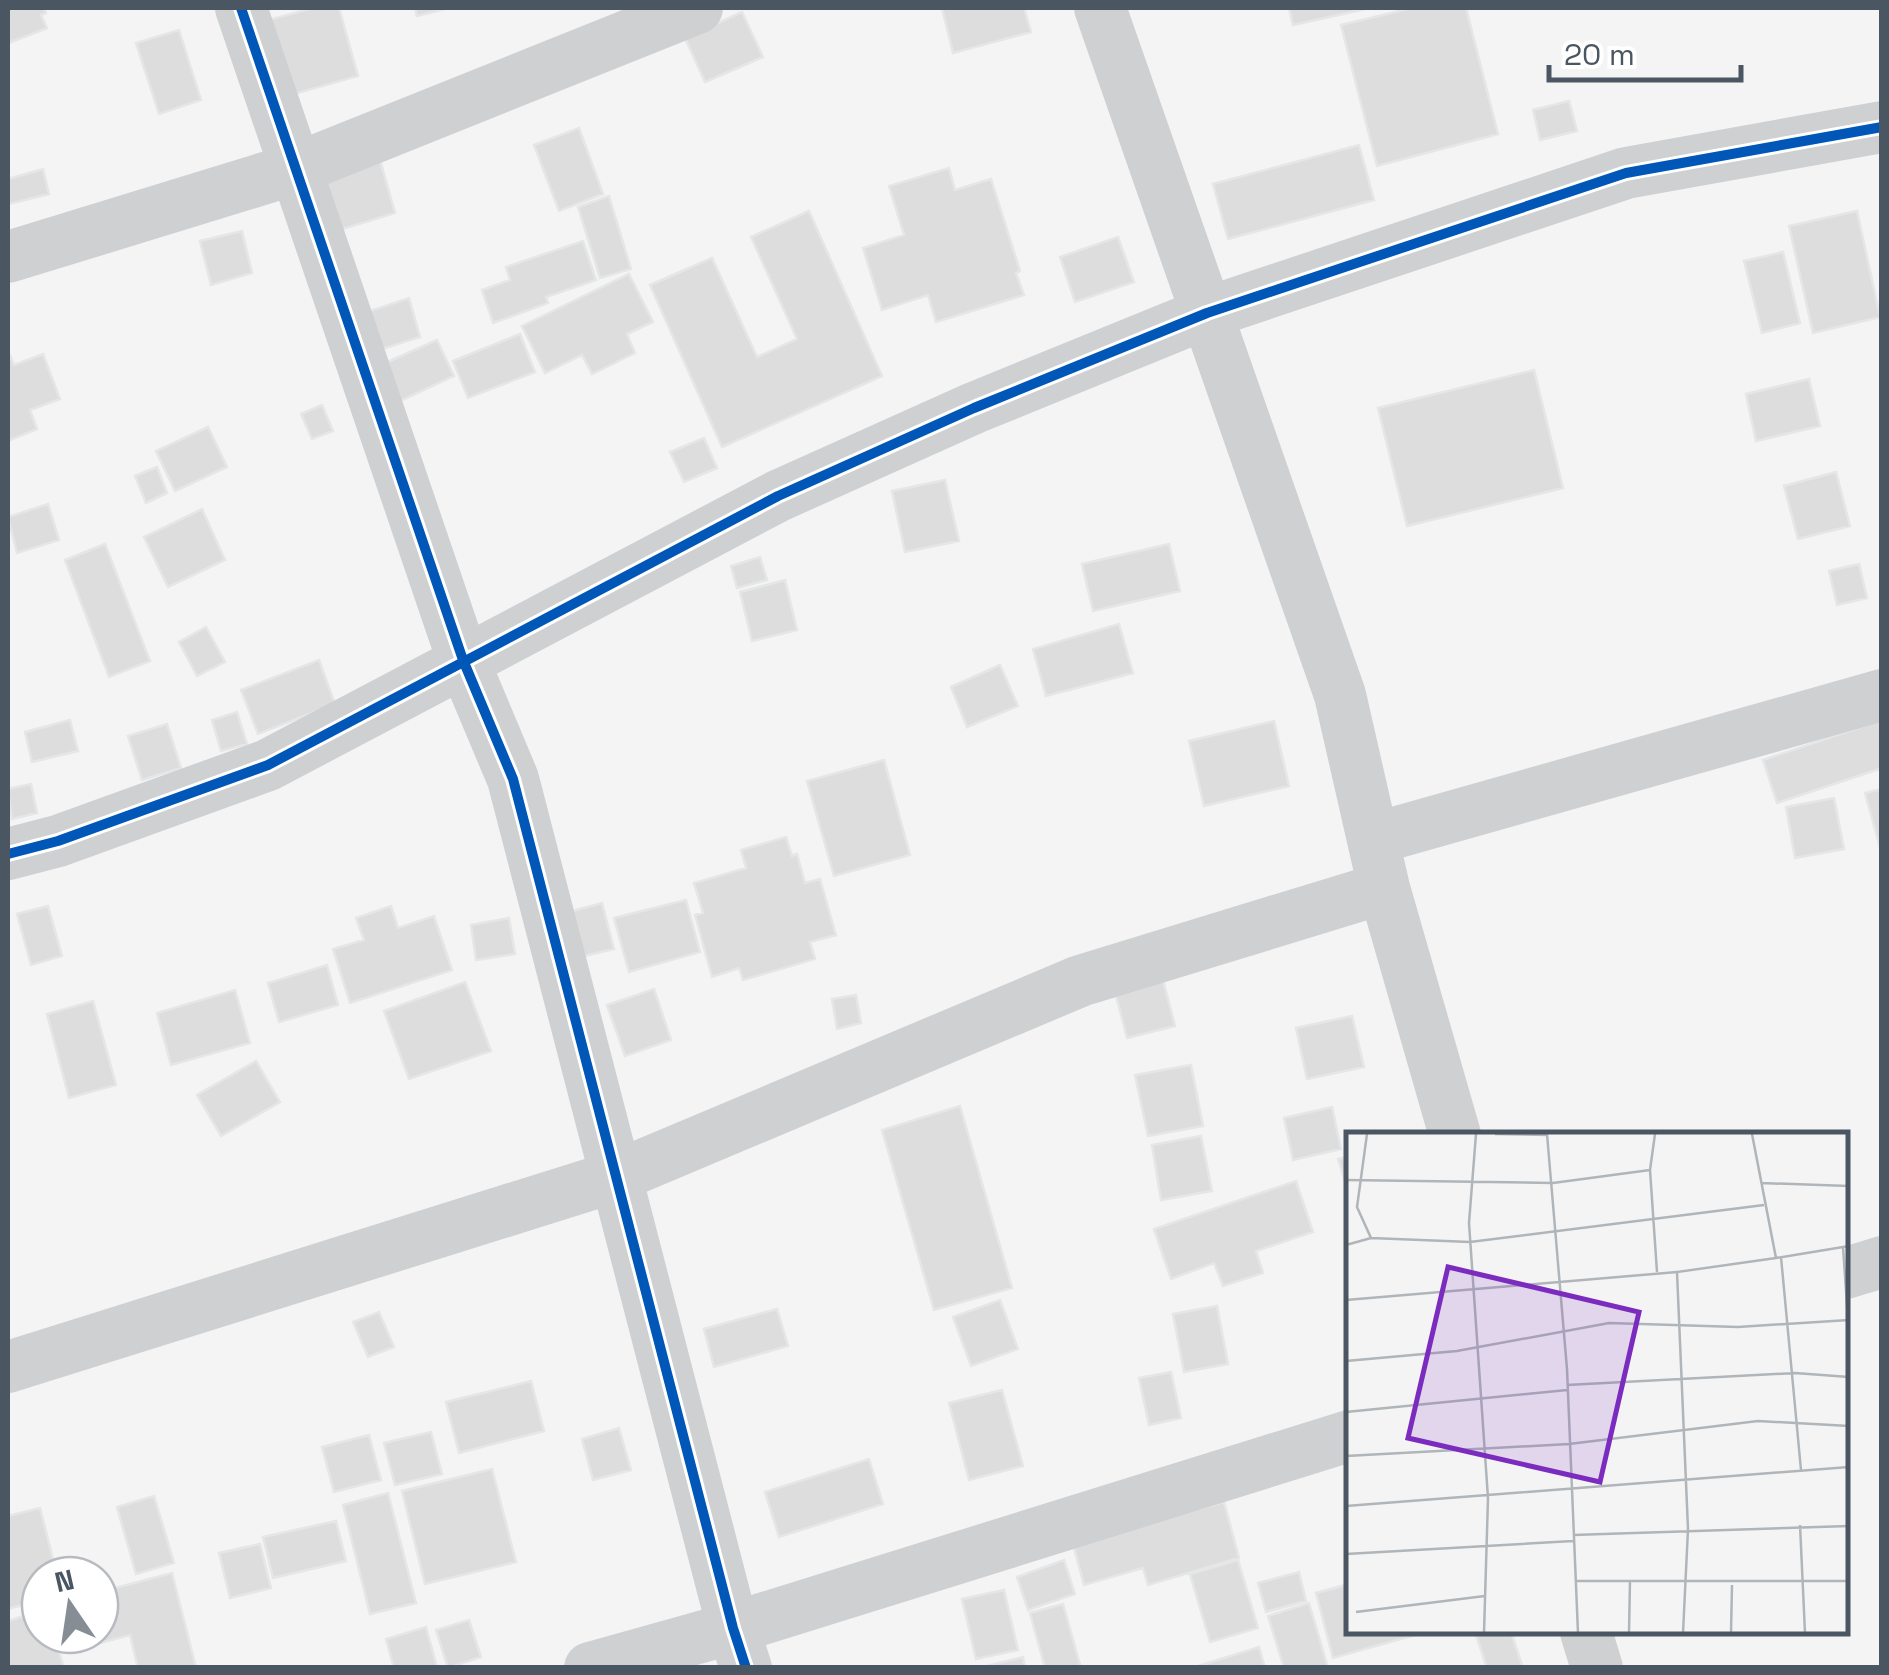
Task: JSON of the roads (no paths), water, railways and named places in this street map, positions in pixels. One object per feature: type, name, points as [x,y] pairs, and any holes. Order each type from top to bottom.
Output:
[{"type":"street","points":[[242,8],[464,660],[513,778],[740,1648]]},
{"type":"street","points":[[8,257],[298,168],[697,8]]},
{"type":"street","points":[[1100,8],[1340,695],[1379,864],[1454,1132]]},
{"type":"street","points":[[8,854],[58,841],[268,765],[778,496],[974,408],[1206,313],[1626,172],[1882,127]]},
{"type":"street","points":[[8,1366],[617,1176],[1080,981],[1379,864],[1882,695]]},
{"type":"street","points":[[1849,1272],[1882,1262]]},
{"type":"street","points":[[590,1668],[740,1648],[1346,1437]]},
{"type":"street","points":[[1587,1635],[1597,1668]]}]
